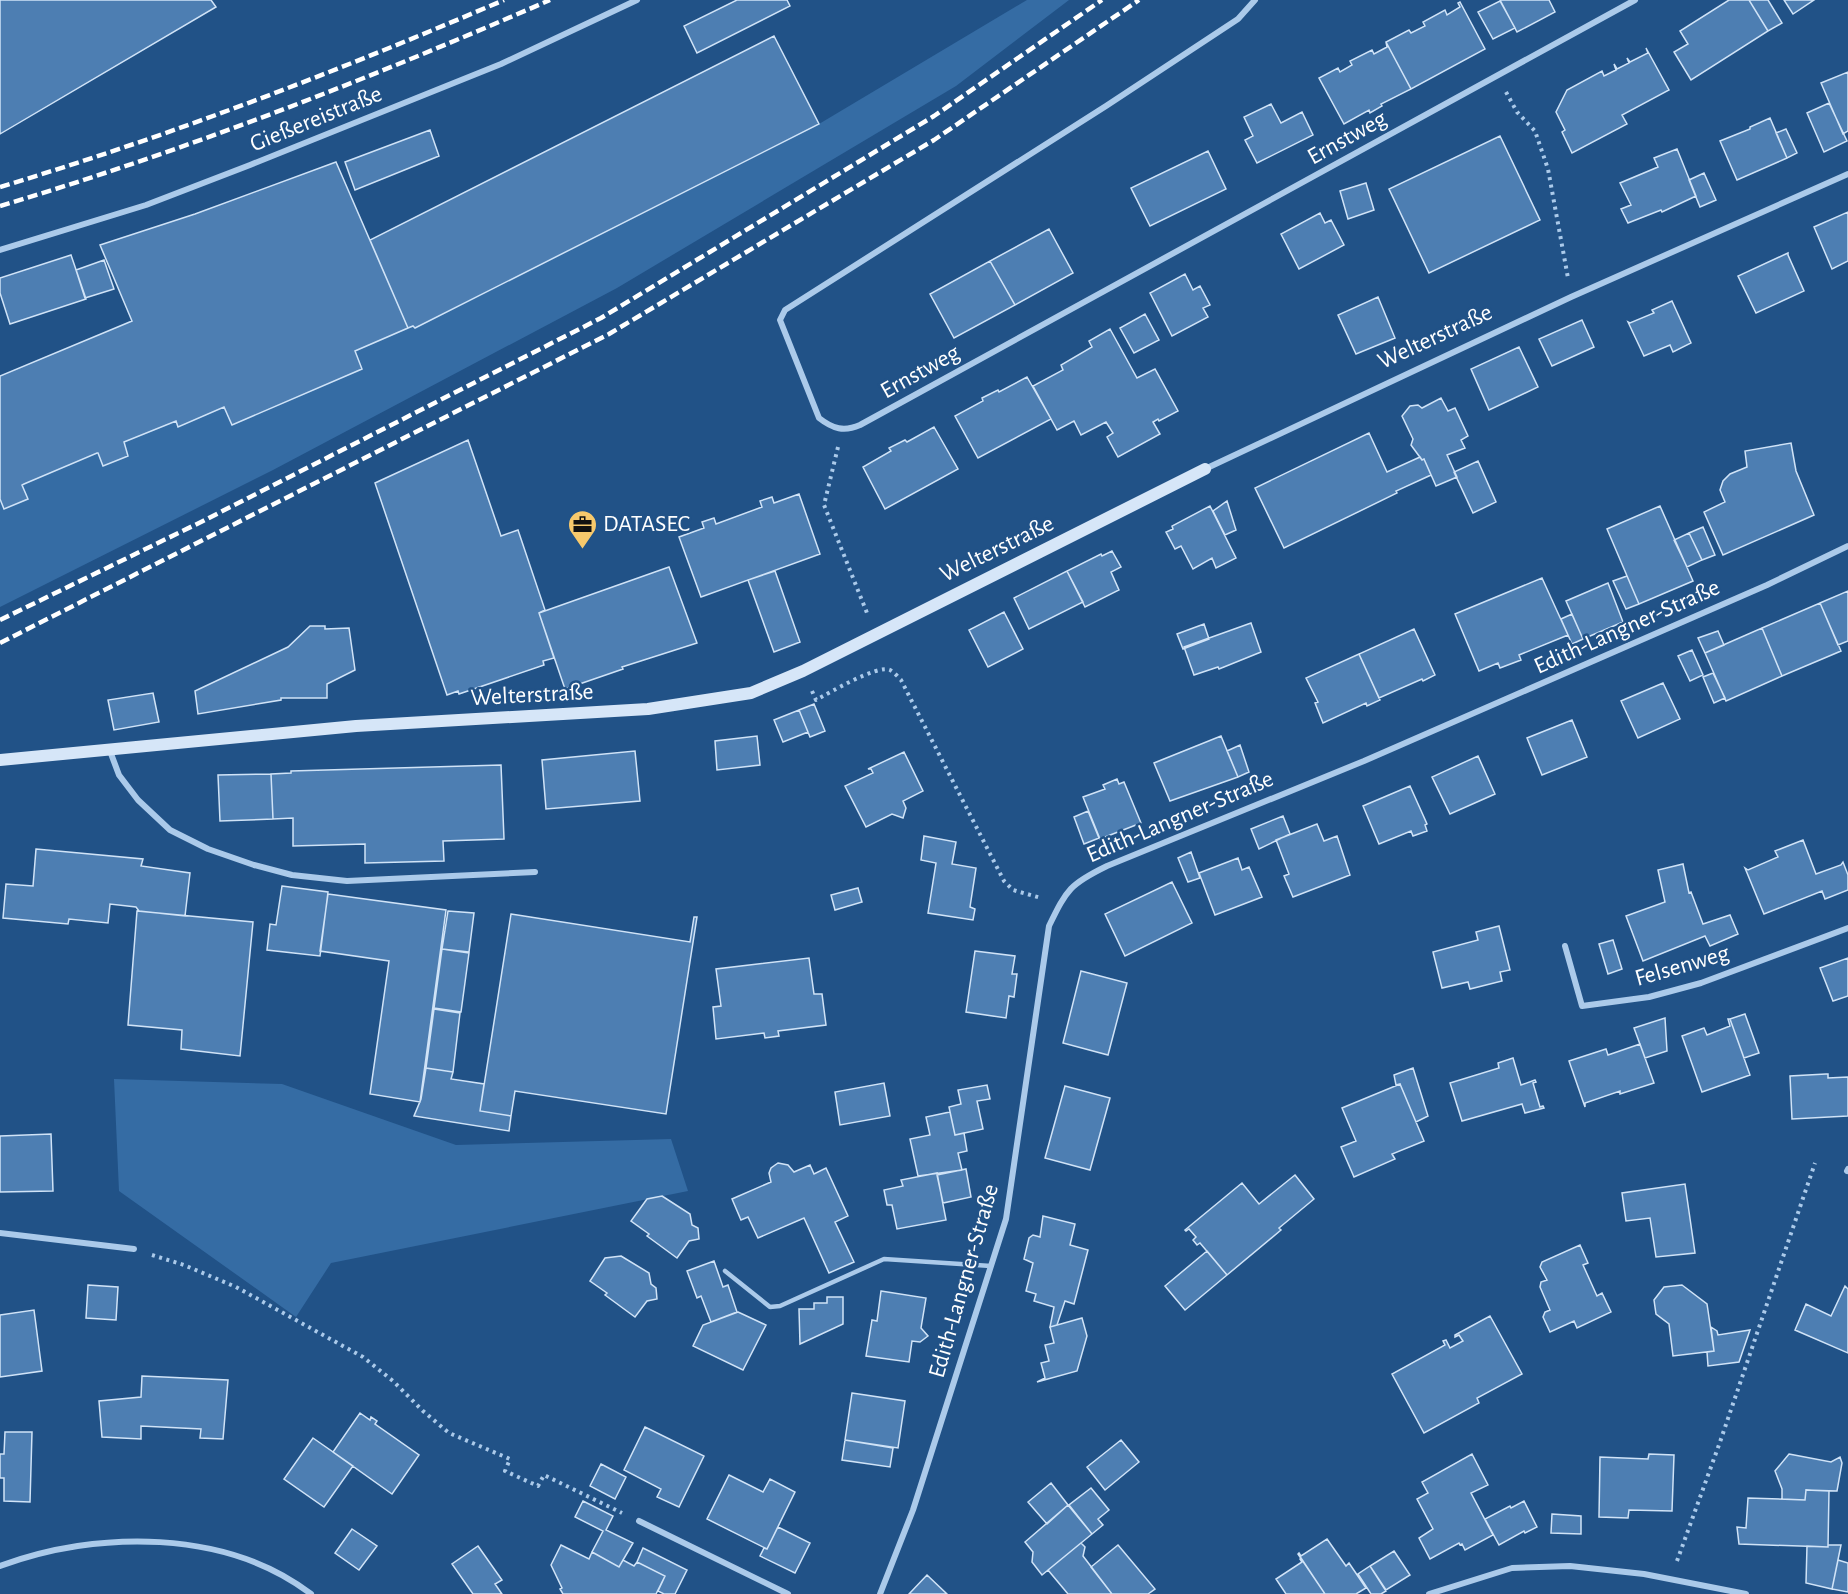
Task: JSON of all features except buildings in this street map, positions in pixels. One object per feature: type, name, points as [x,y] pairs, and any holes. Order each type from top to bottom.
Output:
[{"type":"street","name":"Gießereistraße","points":[[0,250],[146,205],[249,165],[501,64],[637,0]]},
{"type":"street","points":[[842,430],[829,426],[819,418],[816,412],[780,320],[785,310],[1107,106],[1238,19],[1255,0]]},
{"type":"street","name":"Ernstweg","points":[[842,430],[860,425],[1635,0]]},
{"type":"street","name":"Welterstraße","points":[[0,760],[356,726],[648,709],[752,693],[803,671],[1205,469],[1571,297],[1848,174]]},
{"type":"street","name":"Edith-Langner-Straße","points":[[880,1594],[913,1510],[1006,1219],[1021,1131],[1049,926],[1064,895],[1081,879],[1211,822],[1364,761],[1767,585],[1848,546]]},
{"type":"street","points":[[110,751],[119,775],[138,801],[170,830],[208,849],[254,865],[292,875],[347,881],[535,872]]},
{"type":"street","name":"Felsenweg","points":[[1565,946],[1582,1006],[1649,998],[1701,983],[1848,928]]},
{"type":"street","points":[[0,1233],[134,1249]]},
{"type":"street","points":[[639,1521],[788,1594]]},
{"type":"street","points":[[0,1566],[51,1550],[128,1540],[170,1541],[237,1556],[294,1581],[311,1594]]},
{"type":"street","points":[[1429,1594],[1512,1569],[1570,1566],[1644,1574],[1746,1594]]},
{"type":"lane","points":[[724,1271],[770,1307],[780,1306],[884,1259],[991,1266]]},
{"type":"path","points":[[1496,76],[1517,112],[1535,131],[1548,170],[1568,278]]},
{"type":"path","points":[[842,430],[824,505],[875,633]]},
{"type":"path","points":[[803,671],[816,700],[872,672],[890,669],[901,680],[1004,880],[1013,890],[1039,897]]},
{"type":"path","points":[[1671,1579],[1815,1163]]},
{"type":"path","points":[[134,1249],[184,1265],[236,1287],[363,1357],[393,1381],[449,1433],[510,1459],[505,1471],[538,1486],[544,1475],[621,1512]]},
{"type":"shaded area","points":[[1027,0],[1069,0],[956,86],[617,288],[273,470],[0,607],[0,499],[5,509],[28,499],[22,485],[97,453],[104,466],[128,456],[124,442],[176,421],[178,427],[224,407],[232,425],[362,369],[355,351],[413,326],[415,328],[819,124]]},
{"type":"shaded area","points":[[114,1079],[282,1084],[456,1145],[671,1139],[688,1191],[331,1263],[296,1317],[119,1191]]},
{"type":"railway","points":[[0,187],[128,146],[255,101],[504,0]]},
{"type":"railway","points":[[0,206],[209,137],[347,85],[550,0]]},
{"type":"railway","points":[[0,620],[203,521],[601,318],[934,116],[1102,0]]},
{"type":"railway","points":[[0,643],[609,334],[934,140],[1139,0]]},
{"type":"place","name":"DATASEC","points":[[582,550]]}]
